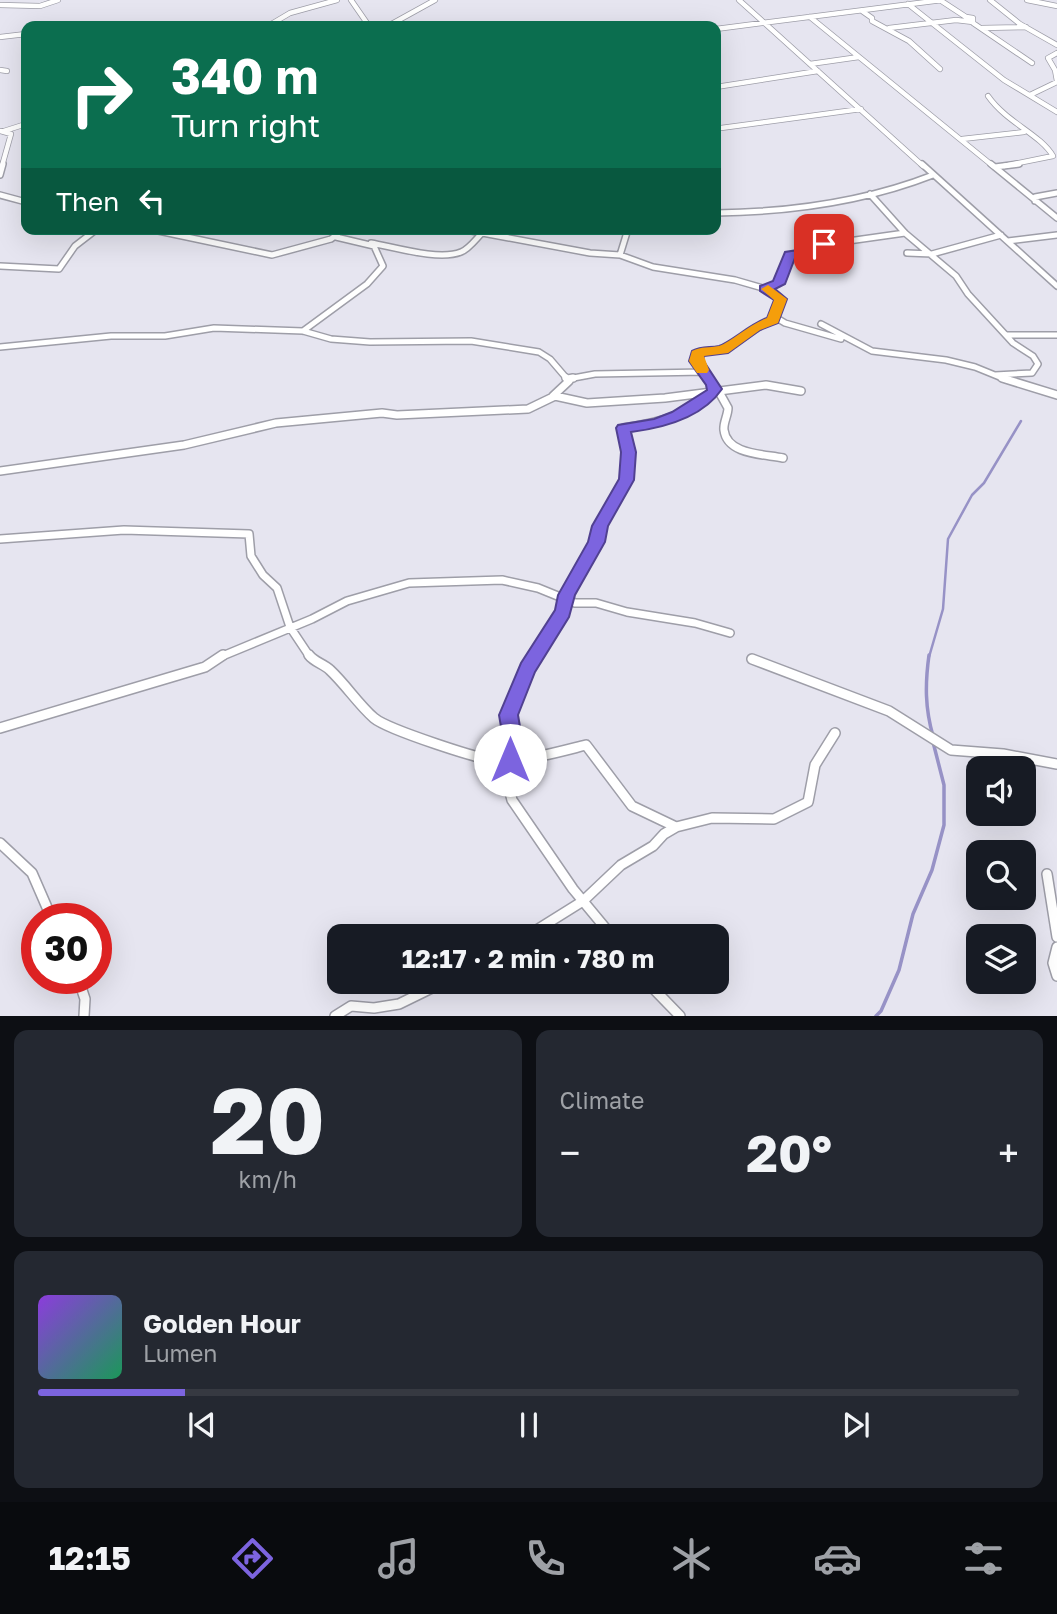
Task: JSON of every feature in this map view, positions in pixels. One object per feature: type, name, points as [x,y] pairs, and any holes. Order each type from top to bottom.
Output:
[{"type":"street","points":[[0,5],[40,6],[58,0]]},
{"type":"street","points":[[276,21],[290,13],[337,0]]},
{"type":"street","points":[[351,0],[366,21]]},
{"type":"street","points":[[397,21],[435,0]]},
{"type":"street","points":[[738,0],[1057,286]]},
{"type":"street","points":[[888,0],[896,6]]},
{"type":"street","points":[[721,28],[941,0],[966,17],[973,18],[973,23]]},
{"type":"street","points":[[990,0],[1057,45]]},
{"type":"street","points":[[1027,0],[1057,6]]},
{"type":"street","points":[[908,4],[1004,80],[1057,113]]},
{"type":"street","points":[[861,10],[872,18],[872,22],[889,29],[926,55],[940,69]]},
{"type":"street","points":[[810,17],[1057,218]]},
{"type":"street","points":[[889,29],[956,19],[973,23],[1032,63]]},
{"type":"street","points":[[980,28],[1027,27]]},
{"type":"street","points":[[0,37],[21,35]]},
{"type":"street","points":[[1030,95],[1057,81],[1055,70],[1048,58],[1057,53]]},
{"type":"street","points":[[810,64],[859,57]]},
{"type":"street","points":[[0,70],[7,71]]},
{"type":"street","points":[[721,86],[818,71]]},
{"type":"street","points":[[988,96],[999,112],[1024,132],[1046,143],[1055,156],[1029,163],[995,167]]},
{"type":"street","points":[[721,128],[861,109]]},
{"type":"street","points":[[2,131],[21,125]]},
{"type":"street","points":[[0,175],[11,134],[2,131]]},
{"type":"street","points":[[962,139],[1024,132]]},
{"type":"street","points":[[721,213],[780,208],[870,194],[911,185],[933,174]]},
{"type":"street","points":[[1035,201],[1035,197],[1057,193]]},
{"type":"street","points":[[870,194],[905,233],[957,276],[968,294],[1013,343],[1033,356],[1038,364],[1037,369],[1021,375],[995,376]]},
{"type":"street","points":[[0,195],[21,201]]},
{"type":"street","points":[[765,288],[778,284],[790,255],[807,253],[813,246],[905,233]]},
{"type":"street","points":[[0,266],[59,269],[75,246],[89,235]]},
{"type":"street","points":[[186,235],[272,255],[336,237],[418,251],[454,253],[467,248],[480,235]]},
{"type":"street","points":[[493,235],[590,253],[620,255],[653,267],[735,280],[765,288],[781,299],[775,309],[775,317]]},
{"type":"street","points":[[620,255],[626,235]]},
{"type":"street","points":[[907,253],[930,254],[1001,235]]},
{"type":"street","points":[[1008,241],[1057,235]]},
{"type":"street","points":[[303,331],[323,312],[373,281],[383,265],[374,246],[367,243]]},
{"type":"street","points":[[775,317],[785,323],[846,340],[874,352],[931,356],[975,367],[1022,386],[1057,395]]},
{"type":"street","points":[[775,317],[737,338],[723,350],[697,354],[696,361],[713,384],[716,393],[730,408],[731,412],[723,427],[729,443],[735,448],[783,458]]},
{"type":"street","points":[[821,324],[846,340]]},
{"type":"street","points":[[0,347],[111,336],[164,336],[214,328],[303,331],[331,339],[363,342],[406,344],[471,341],[501,344],[539,352],[550,359],[568,379],[568,384],[553,396],[527,409],[397,415],[382,413],[276,423],[184,445],[0,471]]},
{"type":"street","points":[[1007,335],[1057,335]]},
{"type":"street","points":[[568,379],[595,374],[704,372]]},
{"type":"street","points":[[553,396],[587,403],[716,393],[766,385],[801,391]]},
{"type":"street","points":[[602,924],[512,800],[507,781],[514,744],[509,715],[527,668],[563,612],[566,599],[597,542],[600,526],[627,480],[629,452],[623,428],[655,424],[678,416],[716,393]]},
{"type":"street","points":[[0,539],[72,531],[173,529],[249,534],[251,556],[263,575],[277,588],[290,627],[311,659],[328,668],[374,718],[390,729],[466,751],[486,760],[545,755],[586,745],[632,806],[676,827]]},
{"type":"street","points":[[0,728],[205,667],[228,652],[347,601],[409,583],[502,580],[538,588],[566,599],[730,632]]},
{"type":"street","points":[[752,659],[889,711],[951,750],[1003,754],[1057,764]]},
{"type":"street","points":[[546,924],[583,901],[621,865],[653,846],[664,834],[676,827],[712,818],[774,819],[808,802],[815,765],[835,733]]},
{"type":"street","points":[[0,843],[32,873],[45,903]]},
{"type":"street","points":[[1047,873],[1057,937]]},
{"type":"street","points":[[1057,947],[1053,963],[1057,976]]},
{"type":"street","points":[[83,994],[83,1016]]},
{"type":"street","points":[[335,1016],[351,1006],[374,1008],[399,1004],[419,994]]},
{"type":"street","points":[[659,994],[680,1016]]},
{"type":"waterway","points":[[929,657],[943,609],[948,539],[972,495],[984,483],[1021,421]]},
{"type":"waterway","points":[[929,655],[926,696],[933,736]]},
{"type":"waterway","points":[[876,1016],[881,1011],[899,970],[913,914],[932,870],[944,825],[944,785],[933,742]]},
{"type":"slow traffic","points":[[702,370],[696,361],[697,354],[709,350],[723,350],[755,327],[773,320],[781,299],[768,289]]},
{"type":"route","points":[[510,760],[514,744],[509,715],[527,668],[563,612],[567,595],[597,542],[600,526],[627,480],[629,452],[623,428],[655,424],[678,416],[712,393],[715,389],[696,361],[697,354],[709,350],[723,350],[755,327],[773,320],[781,299],[765,288],[778,284],[790,255],[807,253],[813,246],[824,244]]}]
